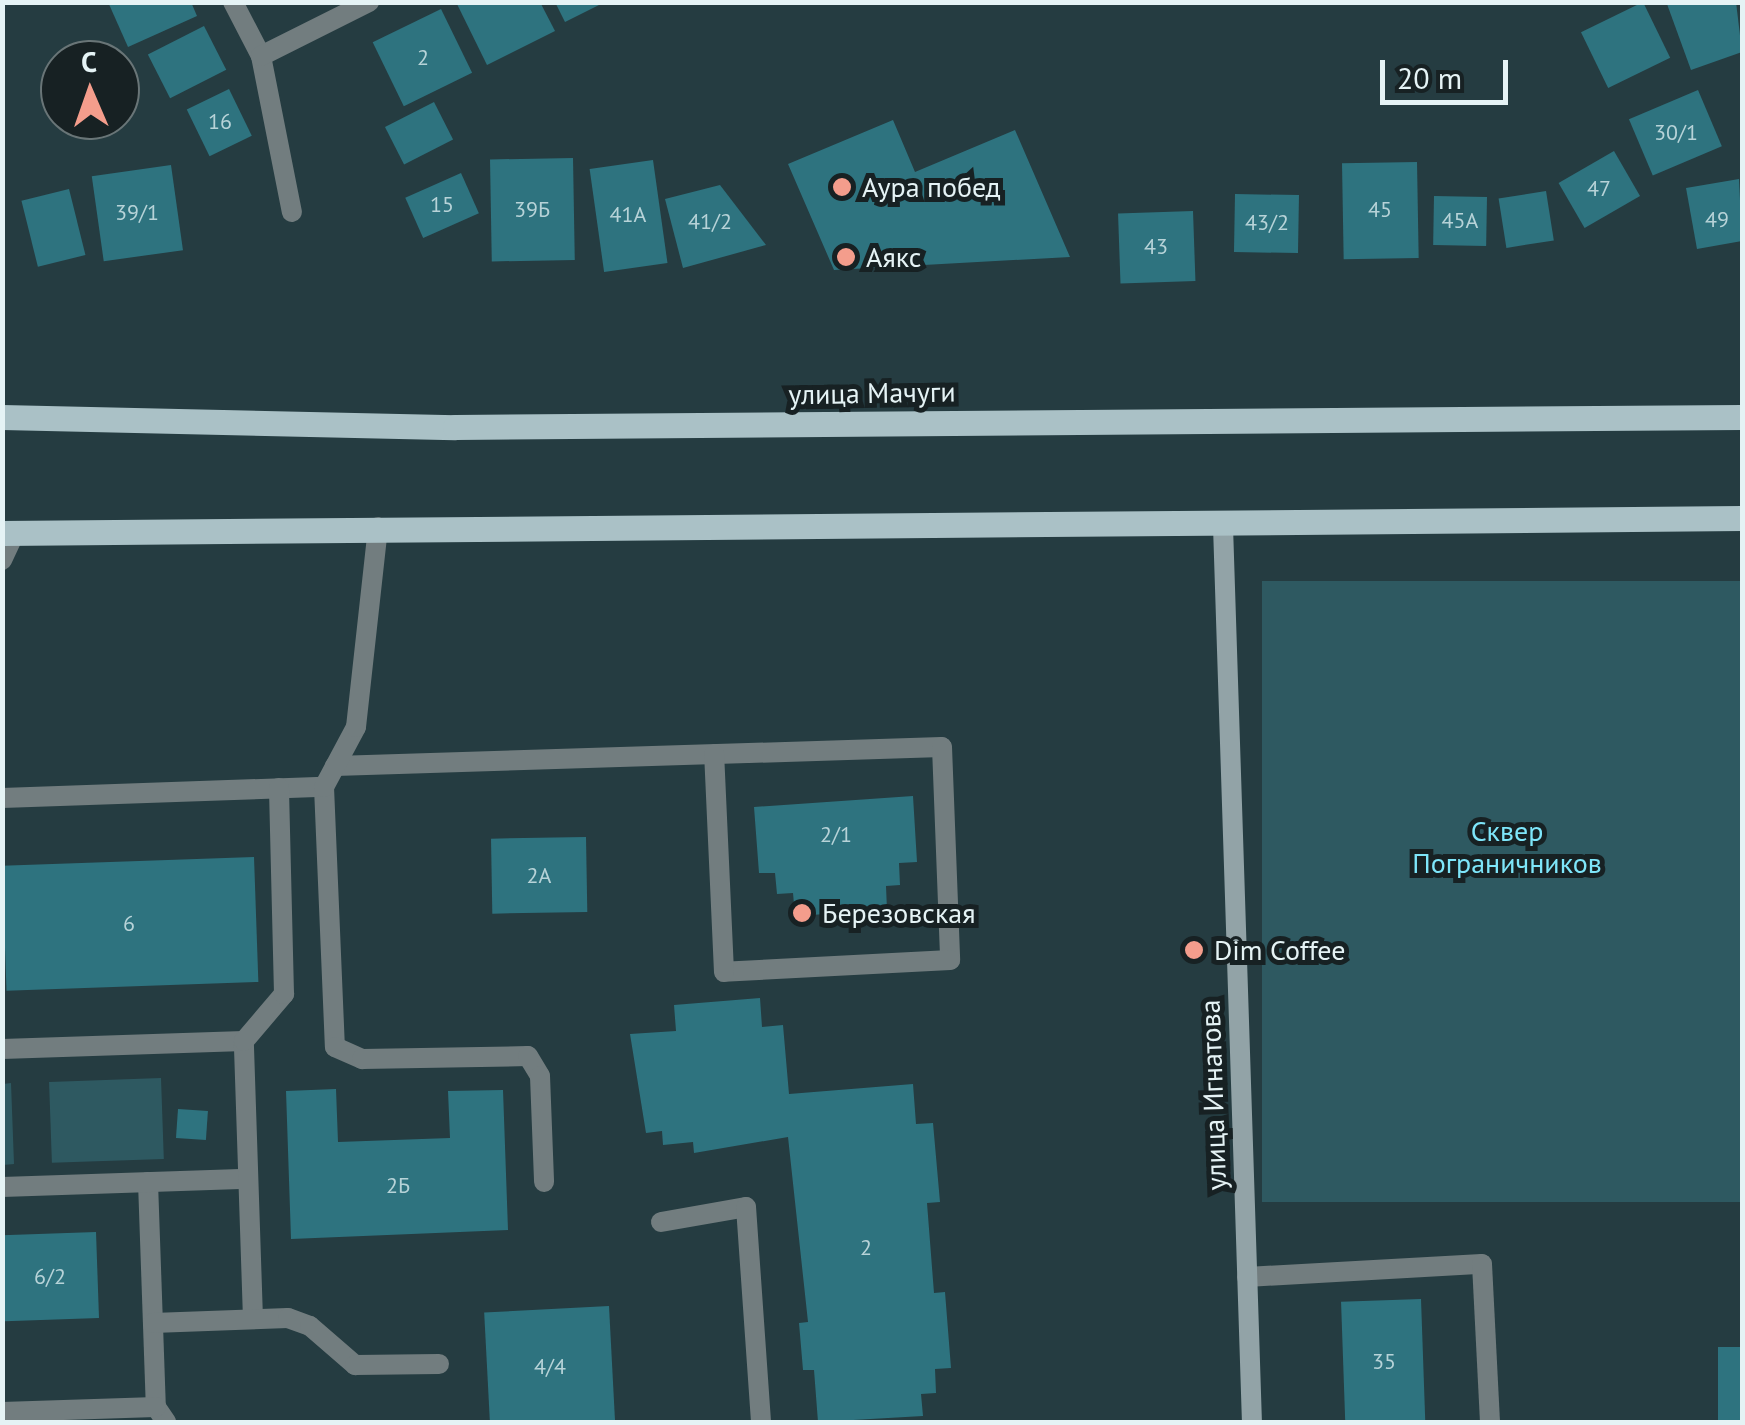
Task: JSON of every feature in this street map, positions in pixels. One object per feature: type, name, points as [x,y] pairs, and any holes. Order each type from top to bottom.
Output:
[{"type":"main road","name":"улица Мачуги","points":[[2,417],[455,428],[1742,417]]},
{"type":"main road","points":[[9,533],[1223,526],[1742,518]]},
{"type":"street","points":[[233,2],[261,56],[292,212]]},
{"type":"street","points":[[261,56],[369,2]]},
{"type":"street","name":"улица Игнатова","points":[[1223,526],[1252,1422]]},
{"type":"street","points":[[378,528],[356,727],[324,787],[335,1047],[362,1059],[528,1056],[540,1076],[544,1182]]},
{"type":"street","points":[[2,560],[9,533]]},
{"type":"street","points":[[335,766],[714,754],[942,747],[950,960],[724,972],[714,754]]},
{"type":"street","points":[[2,798],[324,787]]},
{"type":"street","points":[[253,1319],[244,1041],[284,994],[279,788]]},
{"type":"street","points":[[2,1049],[244,1041]]},
{"type":"street","points":[[2,1188],[248,1179]]},
{"type":"street","points":[[2,1412],[161,1415],[148,1182]]},
{"type":"street","points":[[661,1222],[746,1207],[761,1422]]},
{"type":"street","points":[[1247,1276],[1482,1264],[1490,1422]]},
{"type":"street","points":[[154,1322],[300,1320],[355,1365],[438,1364]]},
{"type":"green space","name":"Сквер Пограничников","points":[[1262,581],[1742,581],[1742,1202],[1262,1202]]},
{"type":"green space","points":[[161,1078],[164,1159],[52,1163],[49,1082]]},
{"type":"green space","points":[[11,1083],[14,1164],[3,1165],[3,1084]]},
{"type":"building","points":[[108,2],[191,2],[197,16],[140,42],[125,40]]},
{"type":"building","points":[[456,2],[540,2],[555,31],[487,65]]},
{"type":"building","points":[[555,2],[605,2],[565,22]]},
{"type":"building","points":[[1643,2],[1670,58],[1608,88],[1581,32]]},
{"type":"building","points":[[1736,2],[1742,52],[1691,70],[1667,4]]},
{"type":"building","points":[[441,9],[472,73],[404,106],[373,42]]},
{"type":"building","points":[[204,26],[226,70],[170,98],[148,55]]},
{"type":"building","points":[[229,89],[252,136],[210,156],[187,110]]},
{"type":"building","points":[[1698,90],[1722,146],[1653,175],[1629,119]]},
{"type":"building","points":[[434,102],[453,139],[404,164],[385,127]]},
{"type":"building","points":[[893,120],[915,172],[1015,130],[1070,257],[834,270],[788,164]]},
{"type":"building","points":[[1614,151],[1640,196],[1585,228],[1559,183]]},
{"type":"building","points":[[573,158],[575,260],[492,261],[490,159]]},
{"type":"building","points":[[653,160],[667,263],[604,272],[590,169]]},
{"type":"building","points":[[1417,162],[1419,258],[1344,259],[1342,163]]},
{"type":"building","points":[[171,165],[183,250],[104,261],[92,176]]},
{"type":"building","points":[[461,173],[479,213],[423,238],[405,198]]},
{"type":"building","points":[[1739,179],[1742,241],[1697,249],[1686,188]]},
{"type":"building","points":[[720,185],[766,245],[683,268],[665,199]]},
{"type":"building","points":[[69,189],[85,255],[38,267],[21,201]]},
{"type":"building","points":[[1546,191],[1554,240],[1506,248],[1499,199]]},
{"type":"building","points":[[1235,194],[1299,195],[1298,253],[1234,252]]},
{"type":"building","points":[[1434,196],[1487,197],[1486,246],[1433,245]]},
{"type":"building","points":[[1193,211],[1195,281],[1120,284],[1118,214]]},
{"type":"building","points":[[913,796],[917,862],[899,863],[900,885],[886,886],[887,910],[795,916],[793,893],[777,894],[775,873],[759,873],[754,807]]},
{"type":"building","points":[[586,837],[587,912],[492,914],[491,839]]},
{"type":"building","points":[[254,857],[258,982],[7,991],[2,866]]},
{"type":"building","points":[[1189,943],[1198,943],[1198,954],[1189,954]]},
{"type":"building","points":[[760,998],[762,1027],[783,1025],[789,1094],[913,1084],[916,1124],[933,1123],[940,1202],[927,1203],[934,1293],[945,1292],[951,1368],[935,1369],[936,1393],[921,1394],[923,1416],[818,1422],[814,1370],[803,1370],[799,1323],[808,1322],[788,1137],[694,1153],[693,1142],[663,1145],[662,1131],[646,1133],[630,1034],[676,1031],[674,1005]]},
{"type":"building","points":[[336,1089],[338,1142],[450,1138],[448,1091],[503,1090],[508,1230],[291,1239],[286,1091]]},
{"type":"building","points":[[178,1109],[208,1111],[206,1140],[176,1138]]},
{"type":"building","points":[[96,1232],[99,1318],[5,1321],[2,1235]]},
{"type":"building","points":[[1421,1299],[1425,1422],[1345,1422],[1341,1302]]},
{"type":"building","points":[[609,1306],[615,1422],[490,1422],[484,1313]]},
{"type":"building","points":[[1718,1347],[1742,1347],[1742,1422],[1718,1422]]},
{"type":"place","name":"Аура побед","points":[[842,187]]},
{"type":"place","name":"Аякс","points":[[846,257]]},
{"type":"place","name":"Березовская","points":[[802,913]]},
{"type":"place","name":"Dim Coffee","points":[[1194,950]]}]
